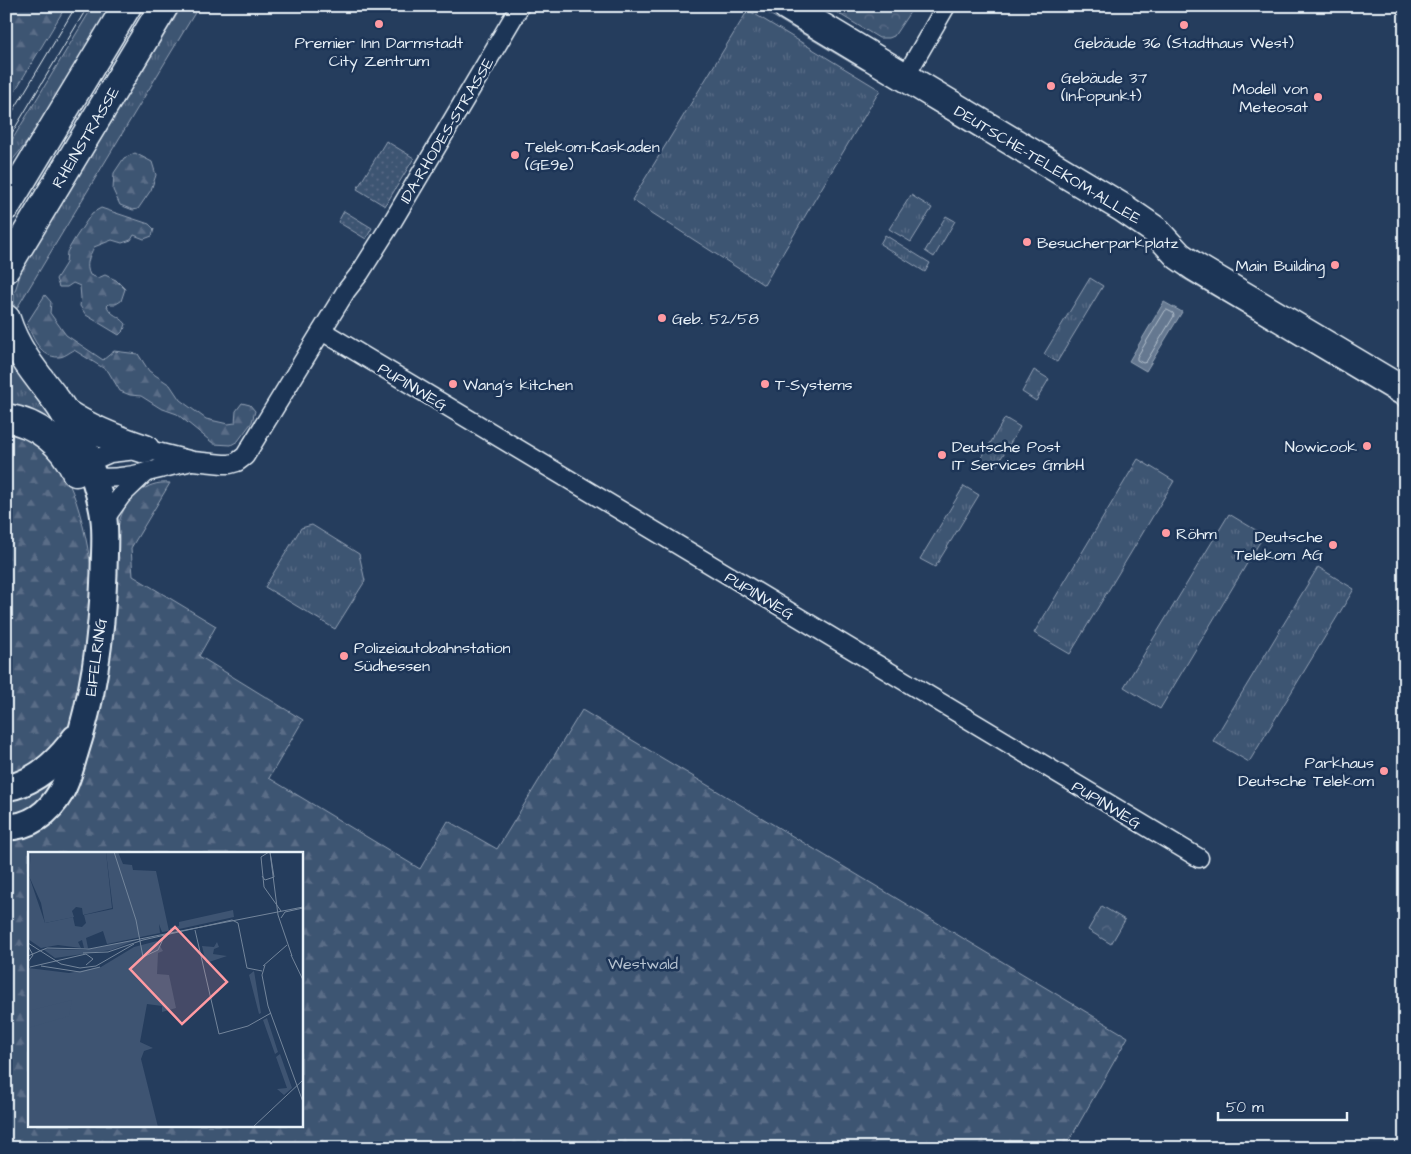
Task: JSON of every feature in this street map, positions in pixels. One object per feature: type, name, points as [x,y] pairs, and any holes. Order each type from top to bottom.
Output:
[{"type":"main road","name":"RHEINSTRASSE","points":[[6,206],[127,6]]},
{"type":"main road","name":"RHEINSTRASSE","points":[[6,268],[164,6]]},
{"type":"main road","name":"DEUTSCHE-TELEKOM-ALLEE","points":[[787,6],[1123,208],[1155,230],[1179,256],[1194,268],[1405,392]]},
{"type":"main road","points":[[6,319],[18,349],[64,413],[77,436],[86,470]]},
{"type":"main road","points":[[64,413],[86,426],[116,439],[146,460]]},
{"type":"main road","points":[[6,418],[31,426],[52,439],[70,458],[86,470]]},
{"type":"main road","name":"EIFELRING","points":[[6,827],[26,824],[42,815],[54,802],[66,782],[86,720],[95,672],[103,594],[104,520],[100,499],[86,470]]},
{"type":"main road","name":"EIFELRING","points":[[86,470],[103,594]]},
{"type":"main road","name":"EIFELRING","points":[[6,788],[18,786],[49,766],[69,747],[86,720]]},
{"type":"street","name":"IDA-RHODES-STRASSE","points":[[322,331],[346,291],[360,273],[520,6]]},
{"type":"street","points":[[905,77],[946,6]]},
{"type":"street","points":[[86,470],[110,453],[146,460],[230,464],[237,462],[245,456],[322,331]]},
{"type":"street","name":"PUPINWEG","points":[[322,331],[1199,858]]},
{"type":"street","points":[[86,470],[120,477],[146,460]]},
{"type":"street","points":[[104,520],[146,460]]},
{"type":"green space","points":[[6,6],[66,6],[6,106]]},
{"type":"green space","points":[[93,6],[112,6],[37,130],[6,168],[6,150]]},
{"type":"green space","points":[[182,6],[199,6],[14,313],[14,294],[22,269]]},
{"type":"green space","points":[[756,6],[768,6],[871,67],[868,71],[863,70]]},
{"type":"green space","points":[[826,6],[914,6],[894,36],[879,38]]},
{"type":"green space","points":[[748,10],[880,90],[764,285],[632,200]]},
{"type":"green space","points":[[926,105],[977,135],[977,138],[924,106]]},
{"type":"green space","points":[[386,141],[414,158],[385,206],[357,189]]},
{"type":"green space","points":[[135,153],[152,162],[156,175],[151,190],[138,209],[133,210],[120,205],[113,190],[114,173],[124,158]]},
{"type":"green space","points":[[911,195],[932,208],[911,242],[889,229]]},
{"type":"green space","points":[[101,208],[149,224],[154,229],[152,236],[144,239],[134,235],[131,240],[122,243],[112,240],[94,247],[89,258],[88,268],[90,275],[98,278],[105,275],[116,280],[125,289],[121,301],[107,306],[111,312],[126,324],[124,330],[119,335],[86,315],[80,306],[80,286],[73,283],[67,287],[59,287],[56,279],[66,263],[67,252],[74,240],[92,213]]},
{"type":"green space","points":[[344,211],[372,228],[366,239],[338,222]]},
{"type":"green space","points":[[946,216],[955,221],[934,257],[925,251]]},
{"type":"green space","points":[[885,235],[930,263],[925,272],[880,244]]},
{"type":"green space","points":[[1185,273],[1267,324],[1268,328],[1181,277]]},
{"type":"green space","points":[[1090,278],[1103,286],[1057,362],[1044,354]]},
{"type":"green space","points":[[45,295],[51,302],[50,313],[66,335],[103,360],[114,351],[138,354],[149,371],[170,385],[180,400],[206,419],[228,424],[235,423],[236,411],[242,403],[250,405],[255,411],[252,422],[238,441],[231,445],[214,444],[177,414],[160,408],[141,396],[130,395],[120,391],[108,371],[74,350],[61,357],[47,354],[38,346],[27,323]]},
{"type":"green space","points":[[1292,340],[1405,403],[1405,410],[1290,341]]},
{"type":"green space","points":[[9,350],[68,432],[6,408],[6,355]]},
{"type":"green space","points":[[1034,370],[1049,379],[1036,401],[1022,392]]},
{"type":"green space","points":[[1005,418],[1020,427],[995,468],[981,459]]},
{"type":"green space","name":"Westwald","points":[[6,430],[35,443],[56,461],[73,493],[79,511],[94,584],[116,595],[116,540],[122,515],[128,503],[142,490],[161,483],[170,483],[131,548],[133,576],[216,626],[199,656],[303,720],[269,778],[420,869],[448,821],[497,849],[582,710],[1128,1037],[1065,1148],[6,1148]]},
{"type":"green space","points":[[1138,459],[1174,481],[1070,654],[1034,633]]},
{"type":"green space","points":[[964,486],[979,495],[935,567],[920,559]]},
{"type":"green space","points":[[1229,514],[1264,535],[1160,709],[1124,687]]},
{"type":"green space","points":[[312,525],[359,554],[365,581],[335,629],[265,587],[301,528]]},
{"type":"green space","points":[[1318,567],[1354,589],[1249,762],[1213,741]]},
{"type":"green space","points":[[1102,906],[1125,920],[1111,944],[1088,930]]},
{"type":"water","points":[[1164,302],[1182,312],[1146,371],[1129,361]]},
{"type":"tram line","points":[[6,123],[76,6]]},
{"type":"tram line","points":[[6,143],[88,6]]},
{"type":"place","name":"Premier Inn Darmstadt City Zentrum","points":[[379,24]]},
{"type":"place","name":"Gebäude 36 (Stadthaus West)","points":[[1184,25]]},
{"type":"place","name":"Gebäude 37 (Infopunkt)","points":[[1051,86]]},
{"type":"place","name":"Modell von Meteosat","points":[[1318,97]]},
{"type":"place","name":"Telekom-Kaskaden (GE9e)","points":[[515,155]]},
{"type":"place","name":"Besucherparkplatz","points":[[1027,242]]},
{"type":"place","name":"Main Building","points":[[1335,265]]},
{"type":"place","name":"Geb. 52/58","points":[[662,318]]},
{"type":"place","name":"Wang's kitchen","points":[[453,384]]},
{"type":"place","name":"T-Systems","points":[[765,384]]},
{"type":"place","name":"Nowicook","points":[[1367,446]]},
{"type":"place","name":"Deutsche Post IT Services GmbH","points":[[942,455]]},
{"type":"place","name":"Röhm","points":[[1166,533]]},
{"type":"place","name":"Deutsche Telekom AG","points":[[1333,545]]},
{"type":"place","name":"Polizeiautobahnstation Südhessen","points":[[344,656]]},
{"type":"place","name":"Parkhaus Deutsche Telekom","points":[[1384,771]]}]
